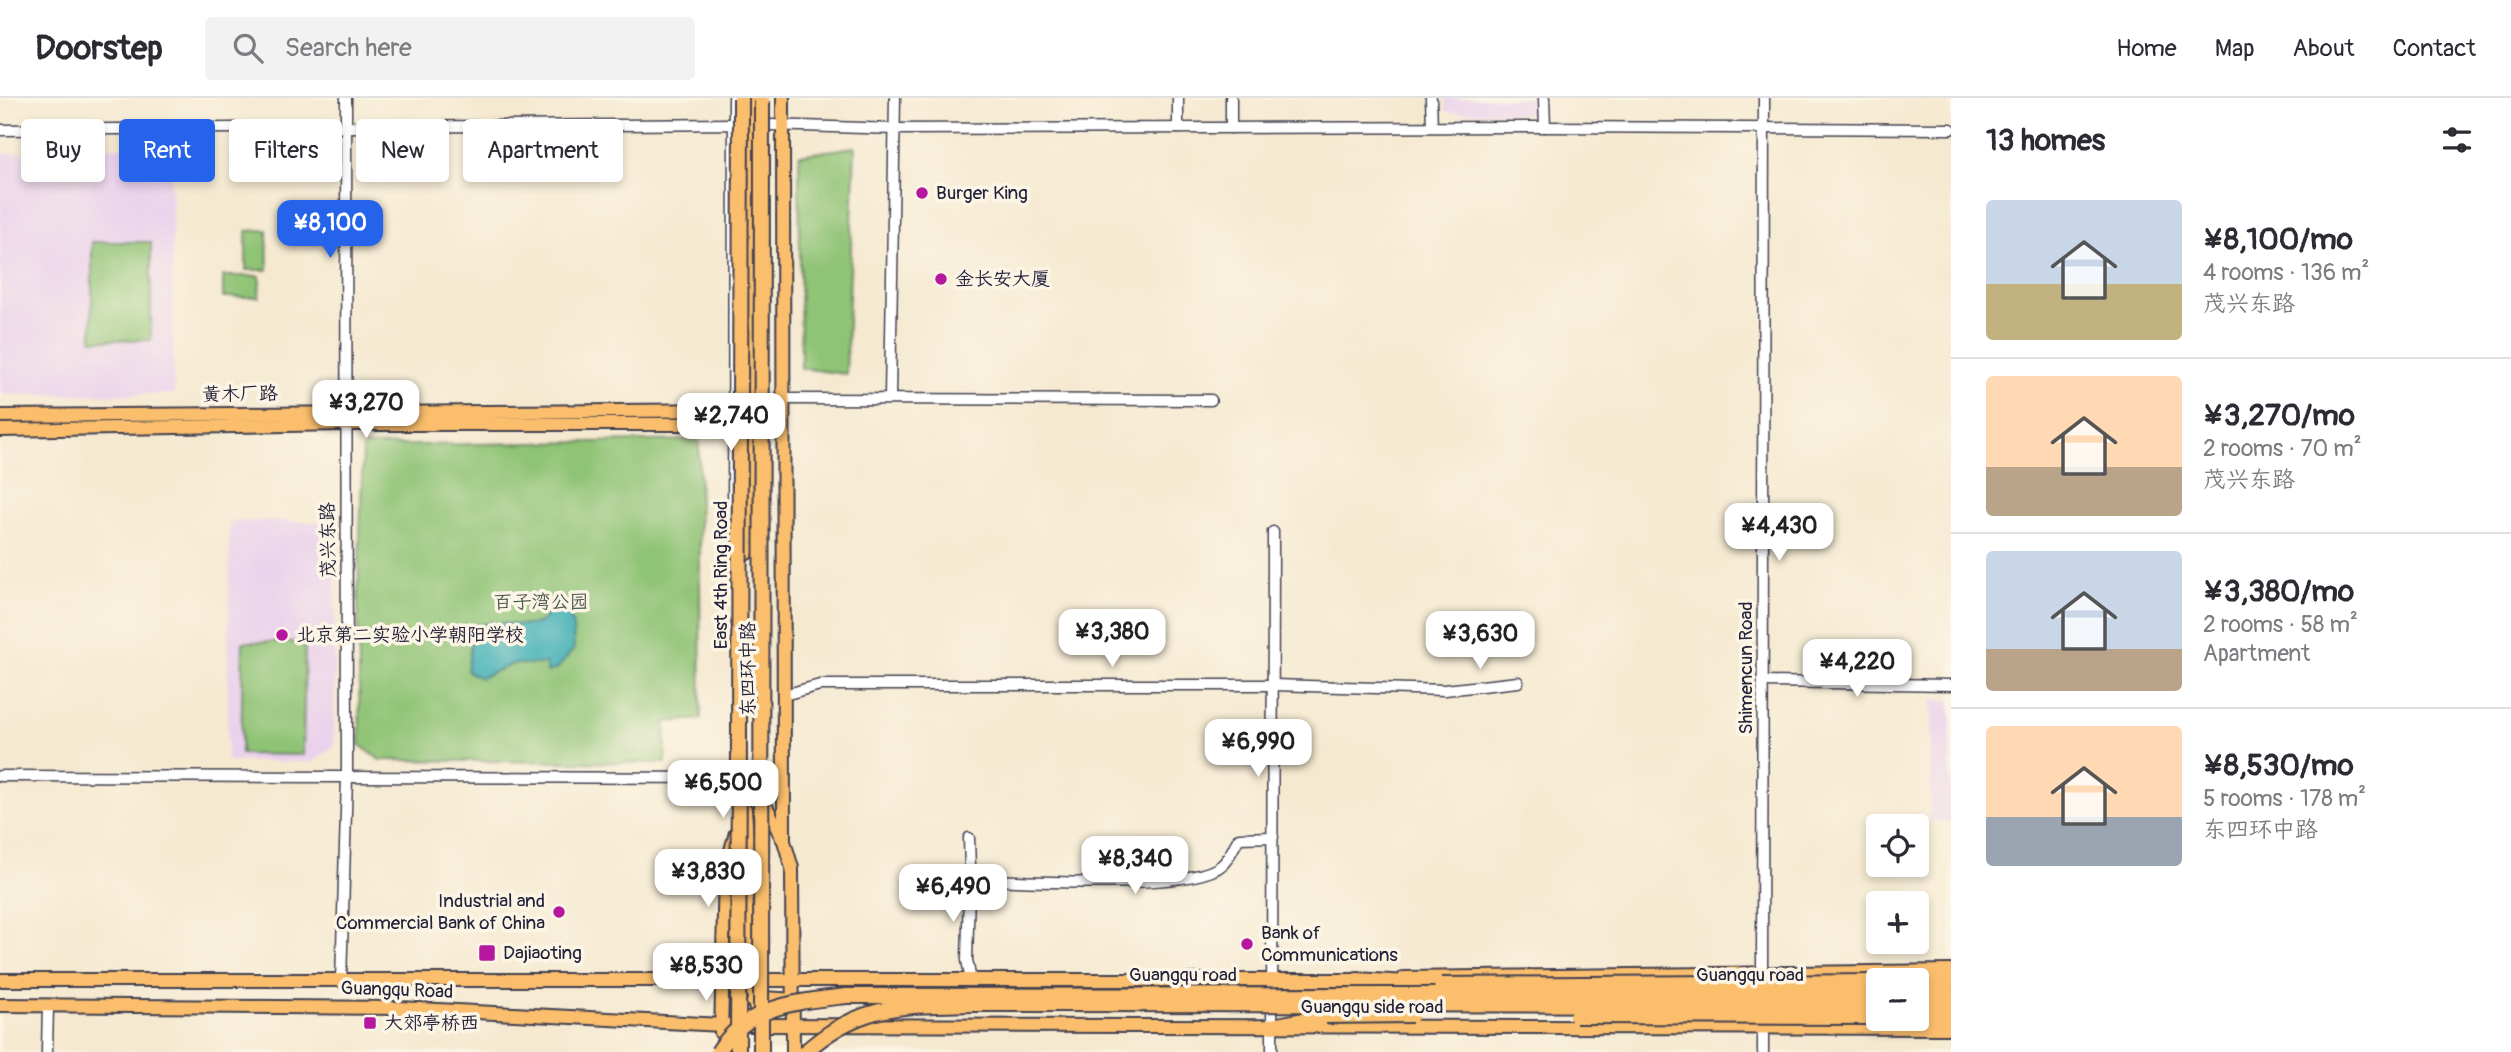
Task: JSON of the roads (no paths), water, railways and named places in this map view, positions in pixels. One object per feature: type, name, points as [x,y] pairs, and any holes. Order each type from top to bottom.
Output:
[{"type":"highway","name":"East 4th Ring Road","points":[[738,1052],[741,98]]},
{"type":"highway","points":[[761,1052],[762,98]]},
{"type":"highway","points":[[1357,980],[1441,985],[1866,982]]},
{"type":"highway","points":[[1929,982],[1951,981]]},
{"type":"highway","name":"Guangqu road","points":[[719,1052],[730,1032],[782,1004],[846,996],[1866,994]]},
{"type":"highway","points":[[1929,994],[1951,994]]},
{"type":"highway","name":"Guangqu road","points":[[805,1052],[825,1034],[865,1014],[891,1007],[974,1004],[1866,1005]]},
{"type":"highway","points":[[1929,1005],[1951,1005]]},
{"type":"highway","points":[[1272,1026],[1326,1016],[1866,1017]]},
{"type":"highway","points":[[1929,1016],[1951,1016]]},
{"type":"main road","name":"东四环中路","points":[[750,98],[745,809],[751,894],[751,981],[759,1000]]},
{"type":"main road","name":"东四环中路","points":[[758,1025],[759,1000],[766,981],[767,894],[768,98]]},
{"type":"main road","name":"东四环中路","points":[[783,98],[784,841],[792,868],[793,1052]]},
{"type":"main road","name":"黄木厂路","points":[[0,416],[345,418],[732,410]]},
{"type":"main road","points":[[0,430],[345,418],[732,424]]},
{"type":"main road","points":[[767,808],[784,841]]},
{"type":"main road","points":[[733,842],[745,809]]},
{"type":"main road","name":"东四环中路","points":[[719,1052],[725,872],[733,842]]},
{"type":"main road","points":[[751,894],[767,894]]},
{"type":"main road","name":"Guangqu side road","points":[[793,981],[1272,982],[1455,975],[1951,971]]},
{"type":"main road","name":"Guangqu Road","points":[[0,980],[793,981]]},
{"type":"main road","points":[[722,1025],[759,1000],[946,997],[963,992],[971,981]]},
{"type":"main road","points":[[857,999],[886,992],[903,982]]},
{"type":"main road","name":"Guangqu Road","points":[[0,1005],[400,1008],[722,1025],[793,1024]]},
{"type":"main road","name":"Guangqu side road","points":[[793,1024],[1951,1028]]},
{"type":"street","name":"茂兴东路","points":[[341,982],[347,777],[346,98]]},
{"type":"street","name":"东四环中路","points":[[733,842],[734,98]]},
{"type":"street","points":[[890,398],[895,98]]},
{"type":"street","points":[[1178,98],[1178,128]]},
{"type":"street","points":[[1231,98],[1231,128]]},
{"type":"street","points":[[1431,98],[1432,127]]},
{"type":"street","points":[[1544,98],[1545,127]]},
{"type":"street","name":"Shimencun Road","points":[[1763,1052],[1764,98]]},
{"type":"street","points":[[0,130],[734,124],[895,129],[1951,129]]},
{"type":"street","points":[[783,399],[1211,400]]},
{"type":"street","points":[[1272,1052],[1273,533]]},
{"type":"street","points":[[784,695],[820,685],[1273,685],[1445,690],[1518,682]]},
{"type":"street","points":[[1763,682],[1951,685]]},
{"type":"street","points":[[0,776],[733,778]]},
{"type":"street","points":[[971,981],[967,960],[969,891],[980,880],[1125,882],[1187,878],[1221,866],[1239,838],[1273,837]]},
{"type":"street","points":[[969,838],[970,869],[980,880]]},
{"type":"street","points":[[1852,972],[1831,1000],[1834,1012],[1852,1028]]},
{"type":"street","points":[[1669,1029],[1679,1021],[1685,1011],[1684,989],[1672,973]]},
{"type":"street","points":[[47,1052],[48,1005]]},
{"type":"water","points":[[566,602],[573,626],[574,649],[557,669],[547,672],[545,664],[513,664],[480,678],[467,671],[471,643],[467,632],[486,623],[538,623],[545,618],[548,603]]},
{"type":"place","name":"Burger King","points":[[922,193]]},
{"type":"place","name":"金长安大厦","points":[[941,279]]},
{"type":"place","name":"北京第二实验小学朝阳学校","points":[[282,635]]},
{"type":"place","name":"Industrial and Commercial Bank of China","points":[[559,912]]},
{"type":"place","name":"Bank of Communications","points":[[1247,944]]},
{"type":"place","name":"Dajiaoting","points":[[487,953]]},
{"type":"place","name":"大郊亭桥西","points":[[370,1023]]},
{"type":"park label","name":"百子湾公园","points":[[541,602]]}]
